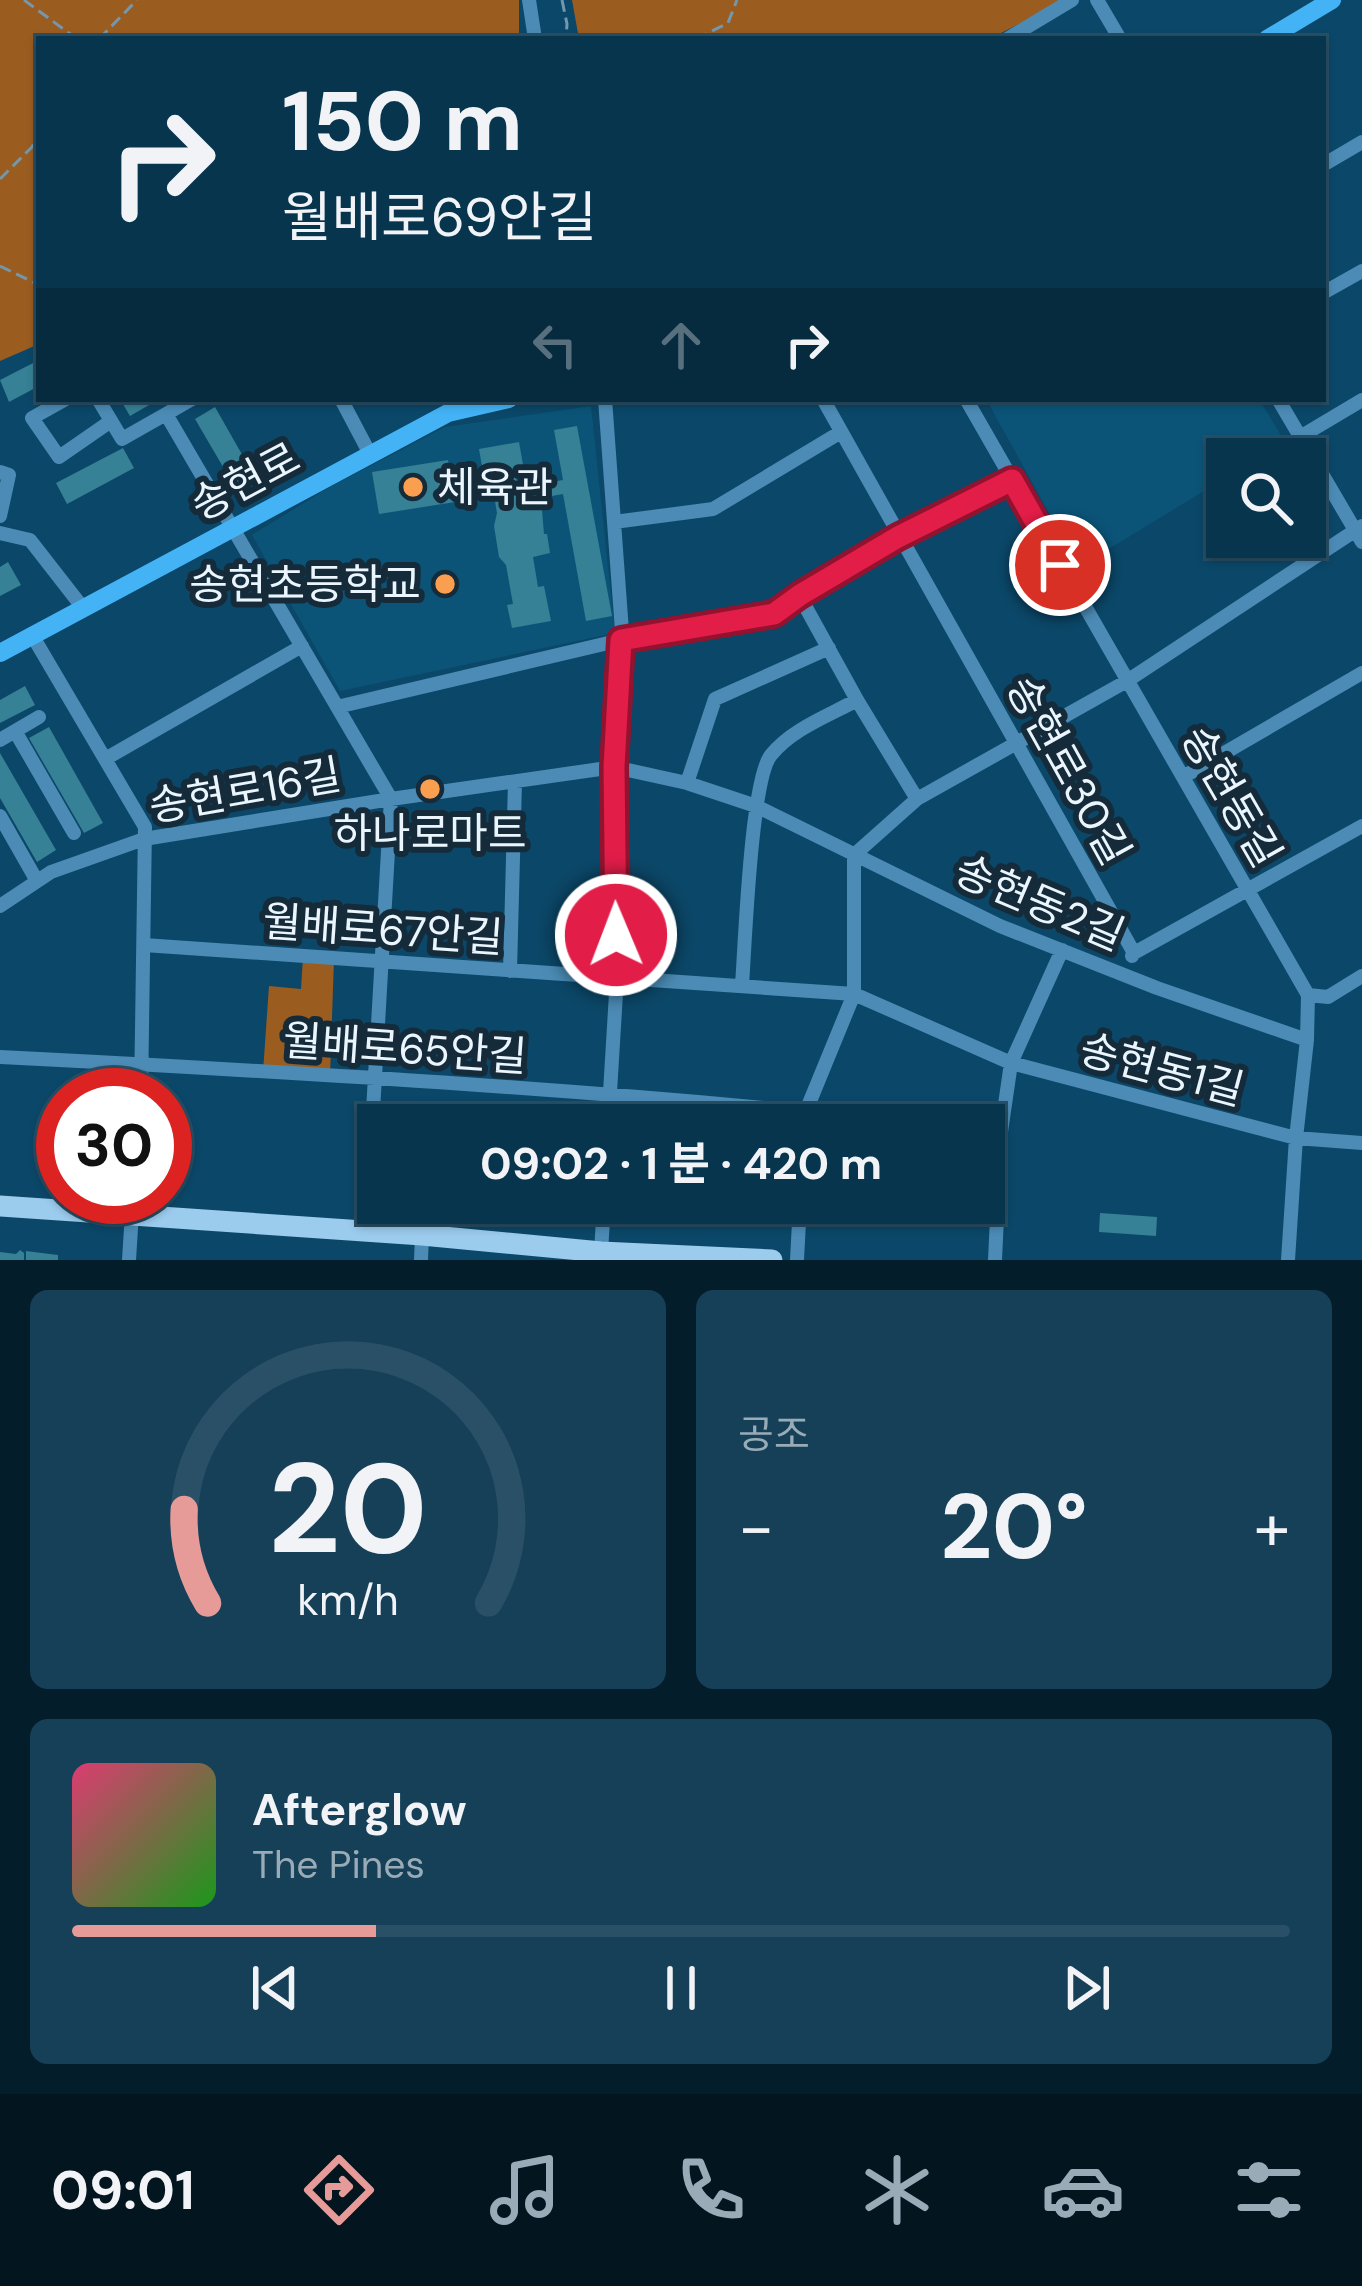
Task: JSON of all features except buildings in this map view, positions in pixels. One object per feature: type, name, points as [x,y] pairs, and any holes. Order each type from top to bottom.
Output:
[{"type":"main road","points":[[1272,36],[1333,0]]},
{"type":"main road","name":"송현로","points":[[0,653],[448,412],[495,402]]},
{"type":"main road","points":[[0,1206],[36,1206]]},
{"type":"main road","points":[[192,1213],[601,1252],[772,1260]]},
{"type":"street","points":[[529,0],[535,36]]},
{"type":"street","points":[[1012,36],[1072,0]]},
{"type":"street","points":[[1097,0],[1118,36]]},
{"type":"street","points":[[1326,163],[1362,142]]},
{"type":"street","points":[[1326,291],[1362,271]]},
{"type":"street","points":[[1300,437],[1362,400]]},
{"type":"street","points":[[61,402],[32,418],[59,457],[111,422]]},
{"type":"street","points":[[100,402],[122,439],[187,402]]},
{"type":"street","points":[[343,402],[370,454]]},
{"type":"street","points":[[605,402],[621,640],[614,767],[617,977],[609,1104]]},
{"type":"street","name":"송현로30길","points":[[825,402],[1134,952]]},
{"type":"street","name":"송현동길","points":[[968,402],[1308,995]]},
{"type":"street","points":[[811,1104],[854,994],[854,855],[917,800],[1127,681],[1360,533],[1280,402]]},
{"type":"street","points":[[166,414],[391,799],[366,1232]]},
{"type":"street","points":[[614,522],[713,509],[841,432]]},
{"type":"street","points":[[0,472],[9,475],[0,514]]},
{"type":"street","points":[[337,707],[621,640],[774,614],[898,537],[1012,480]]},
{"type":"street","points":[[0,533],[30,540],[83,608]]},
{"type":"street","points":[[800,595],[917,800]]},
{"type":"street","points":[[32,634],[145,826],[143,1068]]},
{"type":"street","points":[[105,760],[302,646]]},
{"type":"street","points":[[687,783],[716,699],[829,648]]},
{"type":"street","points":[[1183,776],[1362,673]]},
{"type":"street","points":[[742,985],[756,806],[767,759],[792,735],[857,700]]},
{"type":"street","points":[[0,740],[39,717]]},
{"type":"street","points":[[15,731],[74,833]]},
{"type":"street","name":"송현로16길","points":[[0,906],[50,872],[144,839],[614,767]]},
{"type":"street","name":"송현동2길","points":[[614,767],[687,783],[756,806],[1000,926],[1156,988],[1307,1040]]},
{"type":"street","points":[[510,971],[515,782]]},
{"type":"street","points":[[0,816],[37,880]]},
{"type":"street","points":[[1125,974],[1134,952],[1362,826]]},
{"type":"street","name":"월배로67안길","points":[[144,944],[617,977]]},
{"type":"street","name":"송현동1길","points":[[1011,1063],[1062,950]]},
{"type":"street","points":[[1288,1260],[1308,995],[1328,997],[1362,976]]},
{"type":"street","name":"송현동1길","points":[[617,977],[854,994],[1011,1063],[1296,1138],[1362,1142]]},
{"type":"street","name":"월배로65안길","points":[[0,1057],[609,1095],[686,1104]]},
{"type":"street","points":[[1005,1104],[1011,1063]]},
{"type":"street","points":[[129,1260],[131,1224]]},
{"type":"street","points":[[601,1252],[603,1224]]},
{"type":"street","points":[[797,1260],[799,1224]]},
{"type":"street","points":[[995,1260],[997,1224]]},
{"type":"street","points":[[421,1260],[422,1235]]},
{"type":"path","points":[[24,0],[73,36]]},
{"type":"path","points":[[102,36],[137,0]]},
{"type":"path","points":[[562,0],[566,36]]},
{"type":"path","points":[[702,36],[728,23],[737,0]]},
{"type":"path","points":[[0,179],[36,140]]},
{"type":"path","points":[[0,266],[36,284]]},
{"type":"shaded area","points":[[0,0],[519,0],[518,36],[36,36],[36,345],[0,361]]},
{"type":"shaded area","points":[[572,0],[1067,0],[995,36],[578,36]]},
{"type":"shaded area","points":[[988,402],[1261,402],[1283,438],[1206,438],[1206,490],[1079,567]]},
{"type":"shaded area","name":"송현초등학교","points":[[591,406],[615,633],[340,691],[252,535],[330,487],[445,427]]},
{"type":"shaded area","points":[[303,957],[334,959],[330,1076],[263,1072],[269,986],[301,989]]},
{"type":"place","name":"체육관","points":[[413,487]]},
{"type":"place","name":"송현초등학교","points":[[445,584]]},
{"type":"place","name":"하나로마트","points":[[430,789]]},
{"type":"route","points":[[616,935],[614,767],[621,640],[774,614],[898,537],[1012,480],[1060,565]]}]
